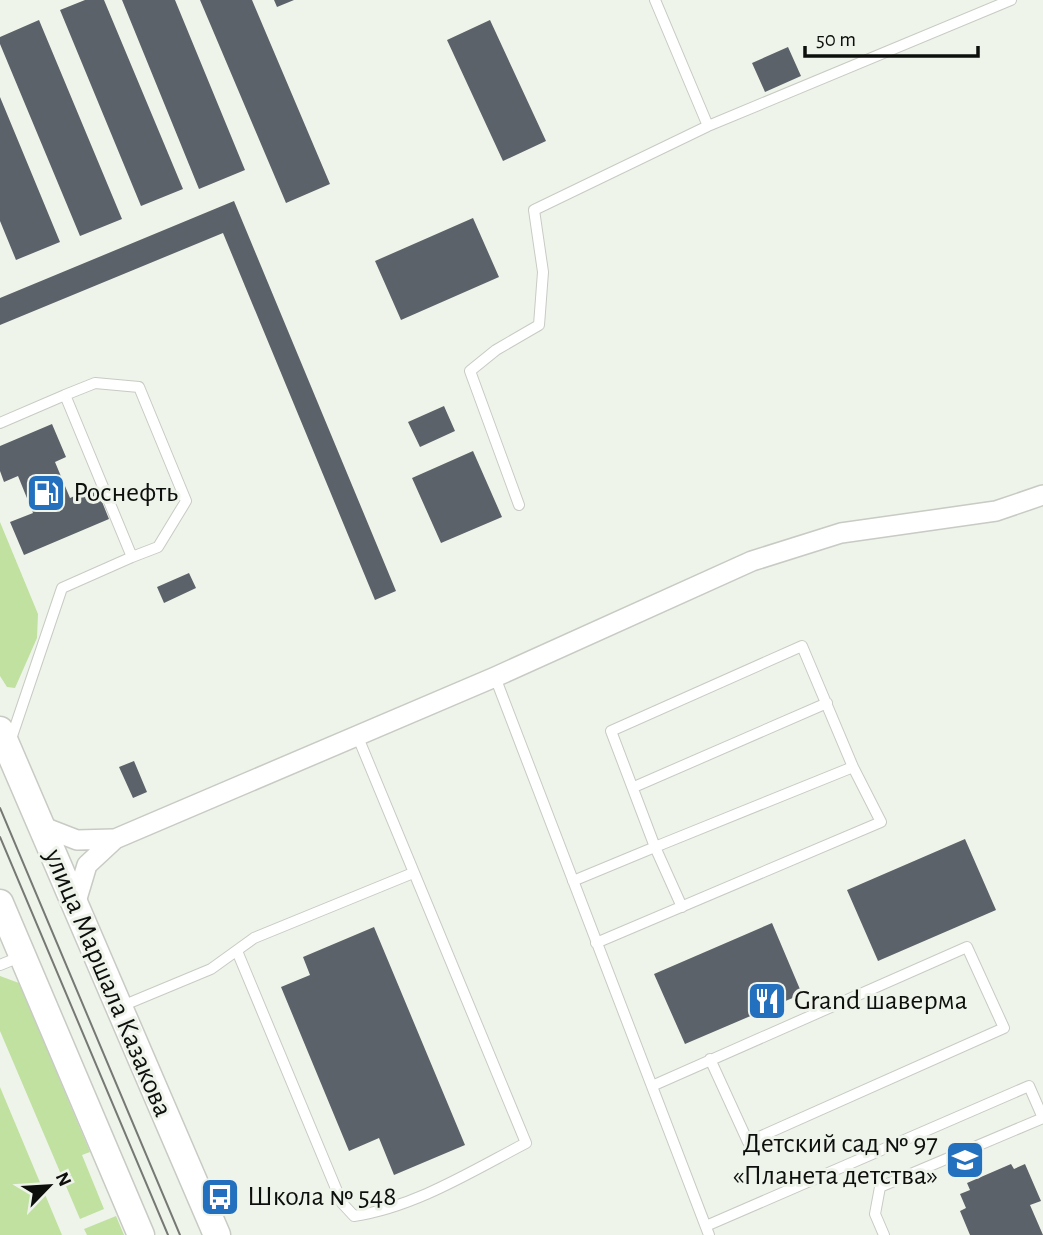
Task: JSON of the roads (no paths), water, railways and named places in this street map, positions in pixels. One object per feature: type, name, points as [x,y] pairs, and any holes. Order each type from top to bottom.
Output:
[{"type":"main road","name":"улица Маршала Казакова","points":[[4,740],[217,1235]]},
{"type":"main road","points":[[0,903],[11,960],[141,1235]]},
{"type":"street","points":[[75,905],[87,864],[114,839],[495,677],[752,561],[841,533],[996,511],[1043,495]]},
{"type":"street","points":[[41,826],[77,840],[114,839]]},
{"type":"lane","points":[[655,0],[708,126]]},
{"type":"lane","points":[[519,505],[470,371],[496,350],[539,325],[543,272],[534,210],[708,126],[1011,0]]},
{"type":"lane","points":[[0,423],[95,383],[139,387],[186,501],[158,547],[62,588],[4,740]]},
{"type":"lane","points":[[65,395],[132,557]]},
{"type":"lane","points":[[596,943],[682,907],[881,822],[853,767],[802,646],[611,731],[655,848],[682,907]]},
{"type":"lane","points":[[495,677],[708,1230],[1029,1086],[1043,1118],[880,1187],[874,1214],[884,1235]]},
{"type":"lane","points":[[634,787],[827,703]]},
{"type":"lane","points":[[237,950],[342,1203],[354,1216],[383,1212],[526,1143],[357,735]]},
{"type":"lane","points":[[573,881],[853,767]]},
{"type":"lane","points":[[119,1008],[211,969],[254,938],[413,873]]},
{"type":"lane","points":[[652,1086],[710,1059],[967,947],[1004,1028],[748,1142],[710,1059]]},
{"type":"tram line","points":[[0,808],[180,1235]]},
{"type":"tram line","points":[[0,837],[168,1235]]},
{"type":"place","name":"Роснефть","points":[[46,493]]},
{"type":"place","name":"Grand шаверма","points":[[767,1001]]},
{"type":"place","name":"Детский сад № 97 «Планета детства»","points":[[965,1160]]},
{"type":"place","name":"Школа № 548","points":[[220,1197]]}]
